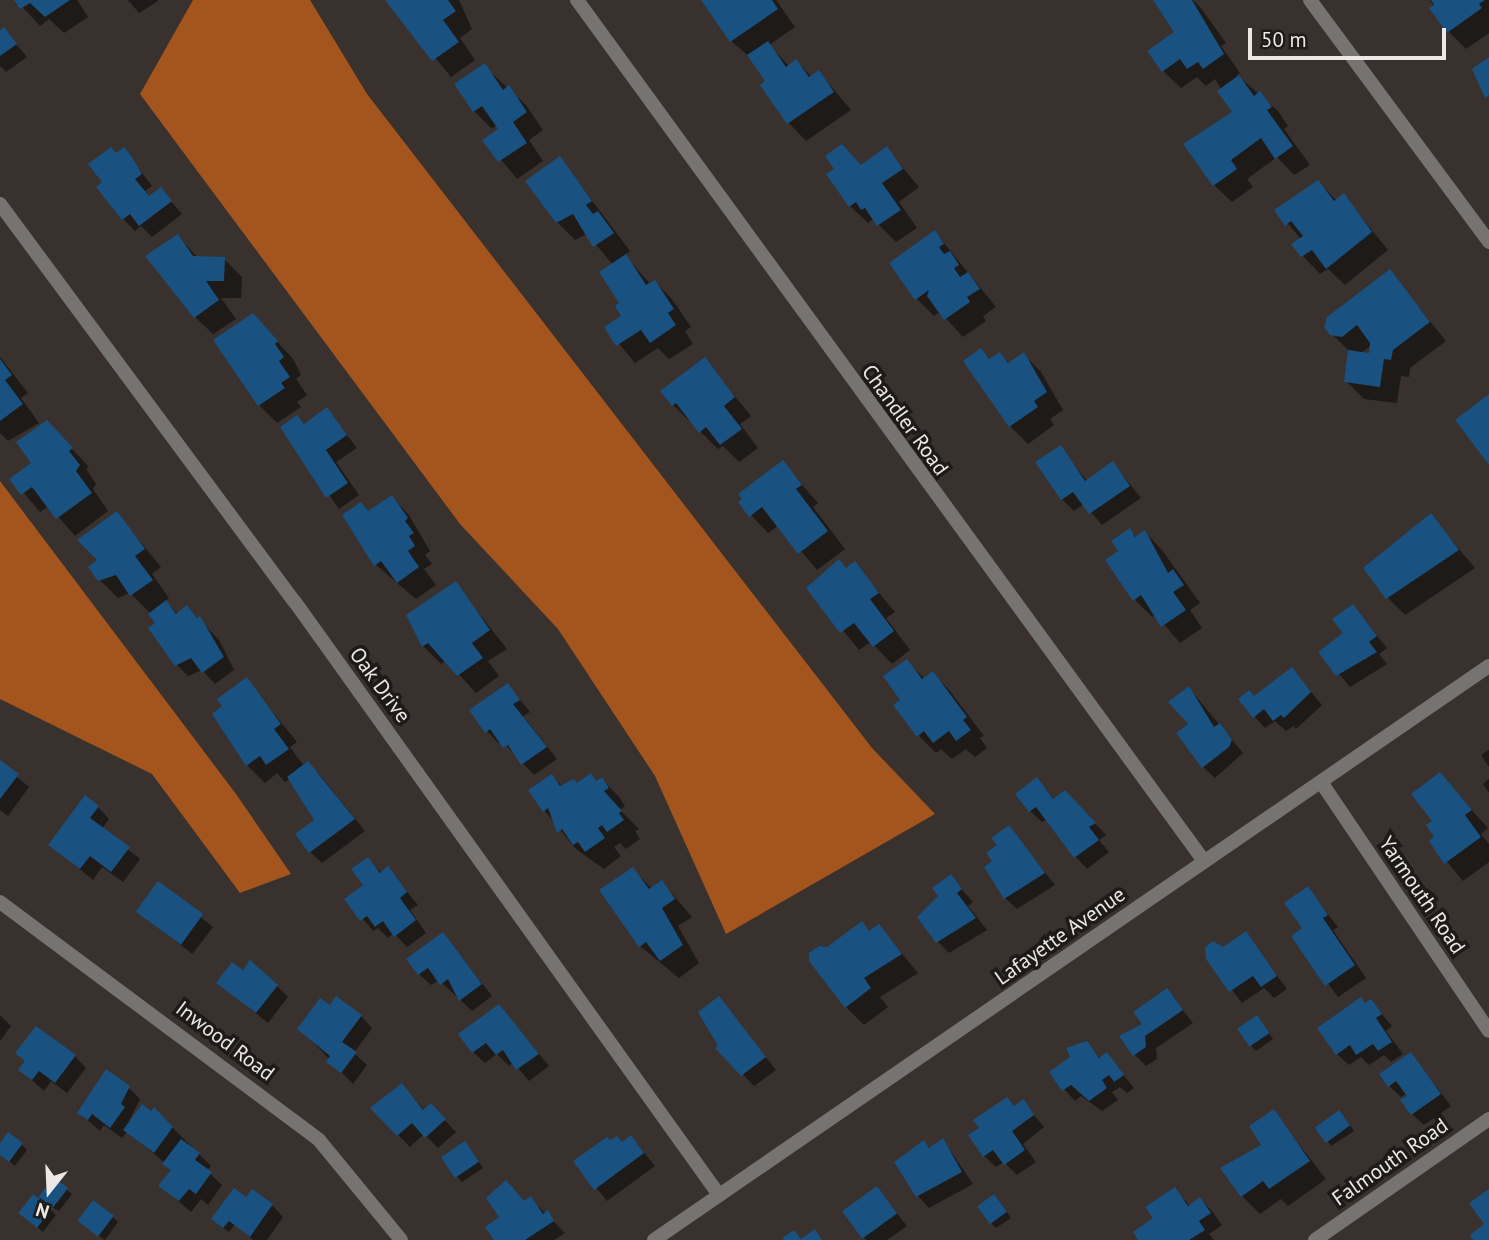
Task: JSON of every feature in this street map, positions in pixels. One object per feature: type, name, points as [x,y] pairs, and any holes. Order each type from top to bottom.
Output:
[{"type":"street","name":"Chandler Road","points":[[577,0],[1204,861]]},
{"type":"street","points":[[1310,0],[1489,242]]},
{"type":"street","name":"Oak Drive","points":[[0,204],[295,602],[719,1195]]},
{"type":"street","name":"Lafayette Avenue","points":[[654,1240],[1489,666]]},
{"type":"street","name":"Yarmouth Road","points":[[1321,782],[1489,1031]]},
{"type":"street","name":"Inwood Road","points":[[0,902],[319,1140],[401,1240]]},
{"type":"street","name":"Falmouth Road","points":[[1315,1240],[1489,1119]]},
{"type":"shaded area","points":[[193,0],[310,0],[367,94],[872,748],[935,814],[726,934],[655,776],[558,629],[460,524],[140,94]]},
{"type":"shaded area","points":[[0,481],[236,794],[291,874],[240,893],[152,774],[0,699]]},
{"type":"building","points":[[14,0],[70,0],[45,17],[30,3],[20,9]]},
{"type":"building","points":[[385,0],[448,0],[456,11],[443,20],[459,42],[432,61]]},
{"type":"building","points":[[701,0],[772,0],[778,9],[730,42]]},
{"type":"building","points":[[1153,0],[1192,0],[1224,54],[1203,69],[1198,62],[1187,69],[1180,59],[1162,72],[1147,51],[1174,32]]},
{"type":"building","points":[[1431,0],[1485,0],[1479,4],[1482,8],[1447,33],[1429,8],[1434,5]]},
{"type":"building","points":[[4,27],[17,44],[0,56],[0,30]]},
{"type":"building","points":[[768,41],[786,67],[796,59],[809,77],[819,70],[834,92],[787,124],[760,85],[765,81],[747,55]]},
{"type":"building","points":[[1489,57],[1489,95],[1485,98],[1472,69]]},
{"type":"building","points":[[485,63],[503,90],[509,85],[527,112],[513,122],[527,143],[498,162],[482,140],[498,129],[482,106],[473,112],[454,84]]},
{"type":"building","points":[[1239,75],[1254,96],[1260,91],[1272,107],[1267,110],[1293,146],[1275,159],[1261,138],[1231,160],[1237,169],[1213,186],[1183,144],[1232,112],[1217,91]]},
{"type":"building","points":[[842,144],[861,165],[887,146],[903,169],[882,183],[901,210],[877,226],[865,208],[861,210],[856,202],[849,207],[826,174],[834,169],[825,156]]},
{"type":"building","points":[[111,147],[116,153],[124,147],[132,157],[142,174],[135,179],[149,196],[161,187],[172,201],[139,226],[130,214],[122,220],[96,187],[102,182],[88,164]]},
{"type":"building","points":[[560,156],[592,201],[586,205],[593,214],[598,211],[614,233],[593,247],[573,214],[556,223],[525,181]]},
{"type":"building","points":[[1318,180],[1334,201],[1344,193],[1372,232],[1326,269],[1312,250],[1301,257],[1291,244],[1303,236],[1291,221],[1285,226],[1274,210]]},
{"type":"building","points":[[935,230],[944,244],[939,247],[944,254],[950,251],[959,265],[954,268],[960,277],[968,272],[980,289],[967,297],[970,302],[944,320],[927,296],[929,290],[915,300],[889,263]]},
{"type":"building","points":[[178,234],[193,256],[225,257],[224,281],[206,281],[219,300],[194,318],[145,256]]},
{"type":"building","points":[[626,254],[646,285],[655,280],[674,309],[668,313],[676,325],[650,343],[641,330],[616,346],[604,327],[621,316],[615,306],[619,303],[599,272]]},
{"type":"building","points":[[1390,269],[1430,322],[1393,350],[1391,360],[1384,359],[1380,387],[1344,382],[1348,350],[1369,353],[1370,343],[1357,325],[1342,337],[1330,335],[1324,327],[1327,317]]},
{"type":"building","points":[[253,313],[278,341],[275,344],[284,357],[279,361],[290,377],[281,383],[285,388],[258,406],[213,340]]},
{"type":"building","points":[[981,348],[989,359],[1000,352],[1008,363],[1024,352],[1047,392],[1034,401],[1038,407],[1009,427],[963,361]]},
{"type":"building","points":[[705,357],[735,397],[724,406],[742,429],[720,445],[706,427],[699,433],[676,403],[672,406],[660,391]]},
{"type":"building","points":[[0,359],[12,375],[5,380],[23,404],[0,421]]},
{"type":"building","points":[[1489,394],[1489,465],[1455,420]]},
{"type":"building","points":[[327,407],[347,435],[326,450],[348,483],[326,498],[280,427],[297,415],[304,424]]},
{"type":"building","points":[[47,420],[73,448],[69,451],[80,465],[76,471],[92,493],[56,519],[32,487],[21,495],[9,479],[31,463],[16,442]]},
{"type":"building","points":[[1061,445],[1085,481],[1113,461],[1130,486],[1089,514],[1073,492],[1061,500],[1035,462]]},
{"type":"building","points":[[783,460],[802,485],[796,489],[828,531],[798,554],[762,507],[749,517],[738,502],[742,499],[738,494]]},
{"type":"building","points":[[392,495],[408,518],[405,521],[414,533],[409,536],[415,546],[408,551],[419,567],[397,583],[381,561],[374,566],[342,515],[361,502],[368,511]]},
{"type":"building","points":[[117,511],[145,549],[135,556],[153,580],[130,596],[116,575],[98,581],[88,567],[97,560],[77,540]]},
{"type":"building","points":[[1431,513],[1459,550],[1386,599],[1363,568]]},
{"type":"building","points":[[1130,528],[1135,537],[1145,530],[1168,573],[1173,569],[1184,585],[1173,592],[1186,610],[1161,627],[1141,595],[1133,601],[1105,560],[1118,551],[1111,541]]},
{"type":"building","points":[[839,559],[846,568],[855,561],[879,593],[870,599],[894,631],[873,647],[854,623],[840,633],[806,588]]},
{"type":"building","points":[[456,581],[490,630],[472,643],[483,658],[457,676],[428,643],[422,647],[406,615]]},
{"type":"building","points":[[166,600],[176,614],[187,605],[197,618],[200,616],[224,657],[202,673],[191,658],[175,666],[148,628],[155,623],[148,614]]},
{"type":"building","points":[[1353,604],[1377,636],[1369,642],[1377,652],[1336,676],[1318,652],[1343,633],[1332,619]]},
{"type":"building","points":[[907,659],[922,679],[933,671],[967,717],[963,720],[971,730],[956,741],[949,731],[933,743],[924,731],[917,737],[893,705],[900,700],[883,676]]},
{"type":"building","points":[[1292,667],[1311,692],[1284,718],[1281,715],[1273,721],[1264,709],[1253,718],[1238,699],[1249,690],[1254,696]]},
{"type":"building","points":[[247,677],[281,724],[274,729],[289,749],[266,765],[260,756],[246,766],[212,714],[222,706],[217,699]]},
{"type":"building","points":[[508,683],[520,700],[513,704],[547,747],[521,765],[508,745],[503,748],[490,729],[485,733],[469,710]]},
{"type":"building","points":[[1189,686],[1214,727],[1220,723],[1232,740],[1229,747],[1202,768],[1176,733],[1188,724],[1168,702]]},
{"type":"building","points":[[0,760],[19,774],[0,799]]},
{"type":"building","points":[[308,761],[355,819],[309,853],[295,834],[314,820],[287,777]]},
{"type":"building","points":[[1440,772],[1472,810],[1465,815],[1481,837],[1444,864],[1429,841],[1434,837],[1426,825],[1432,821],[1411,794]]},
{"type":"building","points":[[591,773],[596,781],[602,777],[609,788],[604,791],[622,811],[619,813],[624,820],[607,832],[602,825],[598,828],[605,838],[585,852],[578,842],[573,845],[562,829],[557,833],[548,808],[543,812],[528,790],[552,774],[560,786],[574,779],[577,783]]},
{"type":"building","points":[[1037,777],[1053,799],[1065,790],[1096,823],[1089,827],[1099,840],[1074,858],[1036,807],[1029,812],[1015,794]]},
{"type":"building","points":[[85,795],[99,806],[90,818],[130,847],[111,872],[90,856],[80,869],[48,845]]},
{"type":"building","points":[[1009,825],[1045,873],[1004,899],[984,867],[992,861],[986,853],[997,845],[991,838]]},
{"type":"building","points":[[368,857],[380,873],[388,866],[407,892],[400,898],[416,920],[394,937],[383,921],[375,927],[367,916],[360,921],[344,899],[363,885],[351,869]]},
{"type":"building","points":[[633,867],[649,889],[662,880],[675,899],[662,908],[683,945],[660,961],[646,942],[639,947],[599,890]]},
{"type":"building","points":[[951,874],[962,889],[957,893],[976,918],[936,943],[917,917],[938,896],[932,888]]},
{"type":"building","points":[[158,881],[203,914],[181,945],[136,912]]},
{"type":"building","points":[[1308,886],[1328,915],[1323,918],[1355,965],[1325,986],[1291,936],[1302,928],[1284,903]]},
{"type":"building","points":[[862,921],[869,931],[879,924],[902,954],[864,978],[871,988],[845,1008],[809,961],[809,953],[819,946],[827,947]]},
{"type":"building","points":[[1246,931],[1277,976],[1261,987],[1253,976],[1229,992],[1206,959],[1205,947],[1213,941],[1223,947]]},
{"type":"building","points":[[443,932],[482,984],[459,1001],[448,979],[440,985],[428,968],[418,975],[406,959]]},
{"type":"building","points":[[250,960],[278,985],[256,1013],[216,983],[232,962],[243,970]]},
{"type":"building","points":[[1167,988],[1183,1010],[1145,1036],[1146,1047],[1133,1056],[1119,1036],[1142,1024],[1133,1012]]},
{"type":"building","points":[[336,996],[362,1015],[342,1042],[357,1052],[341,1073],[326,1062],[330,1056],[297,1029],[320,998],[330,1005]]},
{"type":"building","points":[[719,996],[766,1057],[741,1076],[715,1048],[718,1046],[698,1012]]},
{"type":"building","points":[[1361,997],[1365,1003],[1371,999],[1382,1014],[1376,1018],[1392,1042],[1378,1051],[1373,1044],[1356,1055],[1350,1045],[1336,1055],[1317,1028]]},
{"type":"building","points":[[499,1004],[539,1054],[516,1070],[503,1050],[496,1055],[486,1043],[472,1053],[458,1034]]},
{"type":"building","points":[[1257,1015],[1269,1033],[1249,1047],[1237,1028]]},
{"type":"building","points":[[36,1026],[76,1055],[55,1083],[39,1071],[32,1080],[18,1070],[25,1061],[15,1053]]},
{"type":"building","points":[[1087,1041],[1099,1058],[1107,1052],[1124,1075],[1114,1082],[1109,1075],[1102,1080],[1107,1088],[1089,1101],[1071,1085],[1062,1091],[1049,1072],[1070,1057],[1066,1048]]},
{"type":"building","points":[[1411,1052],[1441,1094],[1411,1115],[1400,1100],[1407,1096],[1396,1081],[1388,1087],[1379,1074]]},
{"type":"building","points":[[106,1069],[130,1086],[121,1104],[125,1107],[110,1128],[92,1114],[88,1120],[77,1113]]},
{"type":"building","points":[[402,1083],[423,1110],[431,1103],[446,1119],[425,1138],[412,1123],[397,1136],[370,1108]]},
{"type":"building","points":[[1007,1097],[1014,1106],[1024,1099],[1034,1115],[1012,1131],[1025,1150],[1004,1165],[993,1150],[983,1157],[968,1135],[979,1128],[973,1120]]},
{"type":"building","points":[[142,1104],[151,1111],[154,1107],[173,1127],[154,1153],[123,1130]]},
{"type":"building","points":[[1274,1109],[1310,1161],[1269,1189],[1263,1181],[1241,1197],[1220,1168],[1261,1145],[1249,1126]]},
{"type":"building","points":[[1339,1110],[1350,1125],[1326,1143],[1315,1128]]},
{"type":"building","points":[[8,1132],[23,1143],[9,1162],[0,1155],[0,1143]]},
{"type":"building","points":[[631,1135],[644,1153],[594,1190],[573,1161],[607,1137],[610,1140],[617,1136],[622,1142]]},
{"type":"building","points":[[943,1138],[962,1172],[916,1197],[894,1162],[924,1140],[929,1148]]},
{"type":"building","points":[[181,1139],[200,1153],[195,1160],[212,1172],[196,1194],[189,1189],[179,1201],[158,1186],[171,1170],[162,1164]]},
{"type":"building","points":[[465,1141],[479,1162],[455,1178],[441,1157]]},
{"type":"building","points":[[54,1177],[68,1188],[53,1208],[39,1197]]},
{"type":"building","points":[[506,1180],[524,1201],[531,1196],[543,1214],[548,1210],[554,1221],[525,1240],[494,1240],[485,1227],[499,1217],[486,1198]]},
{"type":"building","points":[[877,1186],[897,1214],[862,1239],[842,1211]]},
{"type":"building","points":[[1175,1187],[1188,1206],[1200,1197],[1211,1213],[1199,1221],[1205,1230],[1189,1240],[1138,1240],[1133,1232],[1153,1218],[1145,1207]]},
{"type":"building","points":[[234,1188],[246,1197],[252,1189],[273,1204],[250,1237],[229,1221],[223,1228],[211,1219]]},
{"type":"building","points":[[1489,1189],[1489,1240],[1473,1240],[1470,1235],[1484,1224],[1469,1203]]},
{"type":"building","points":[[33,1194],[52,1209],[37,1228],[18,1213]]},
{"type":"building","points":[[994,1194],[1007,1212],[990,1224],[977,1206]]},
{"type":"building","points":[[93,1200],[114,1216],[98,1236],[77,1221]]},
{"type":"building","points":[[815,1229],[822,1240],[784,1240],[782,1238],[794,1230],[801,1239]]}]
